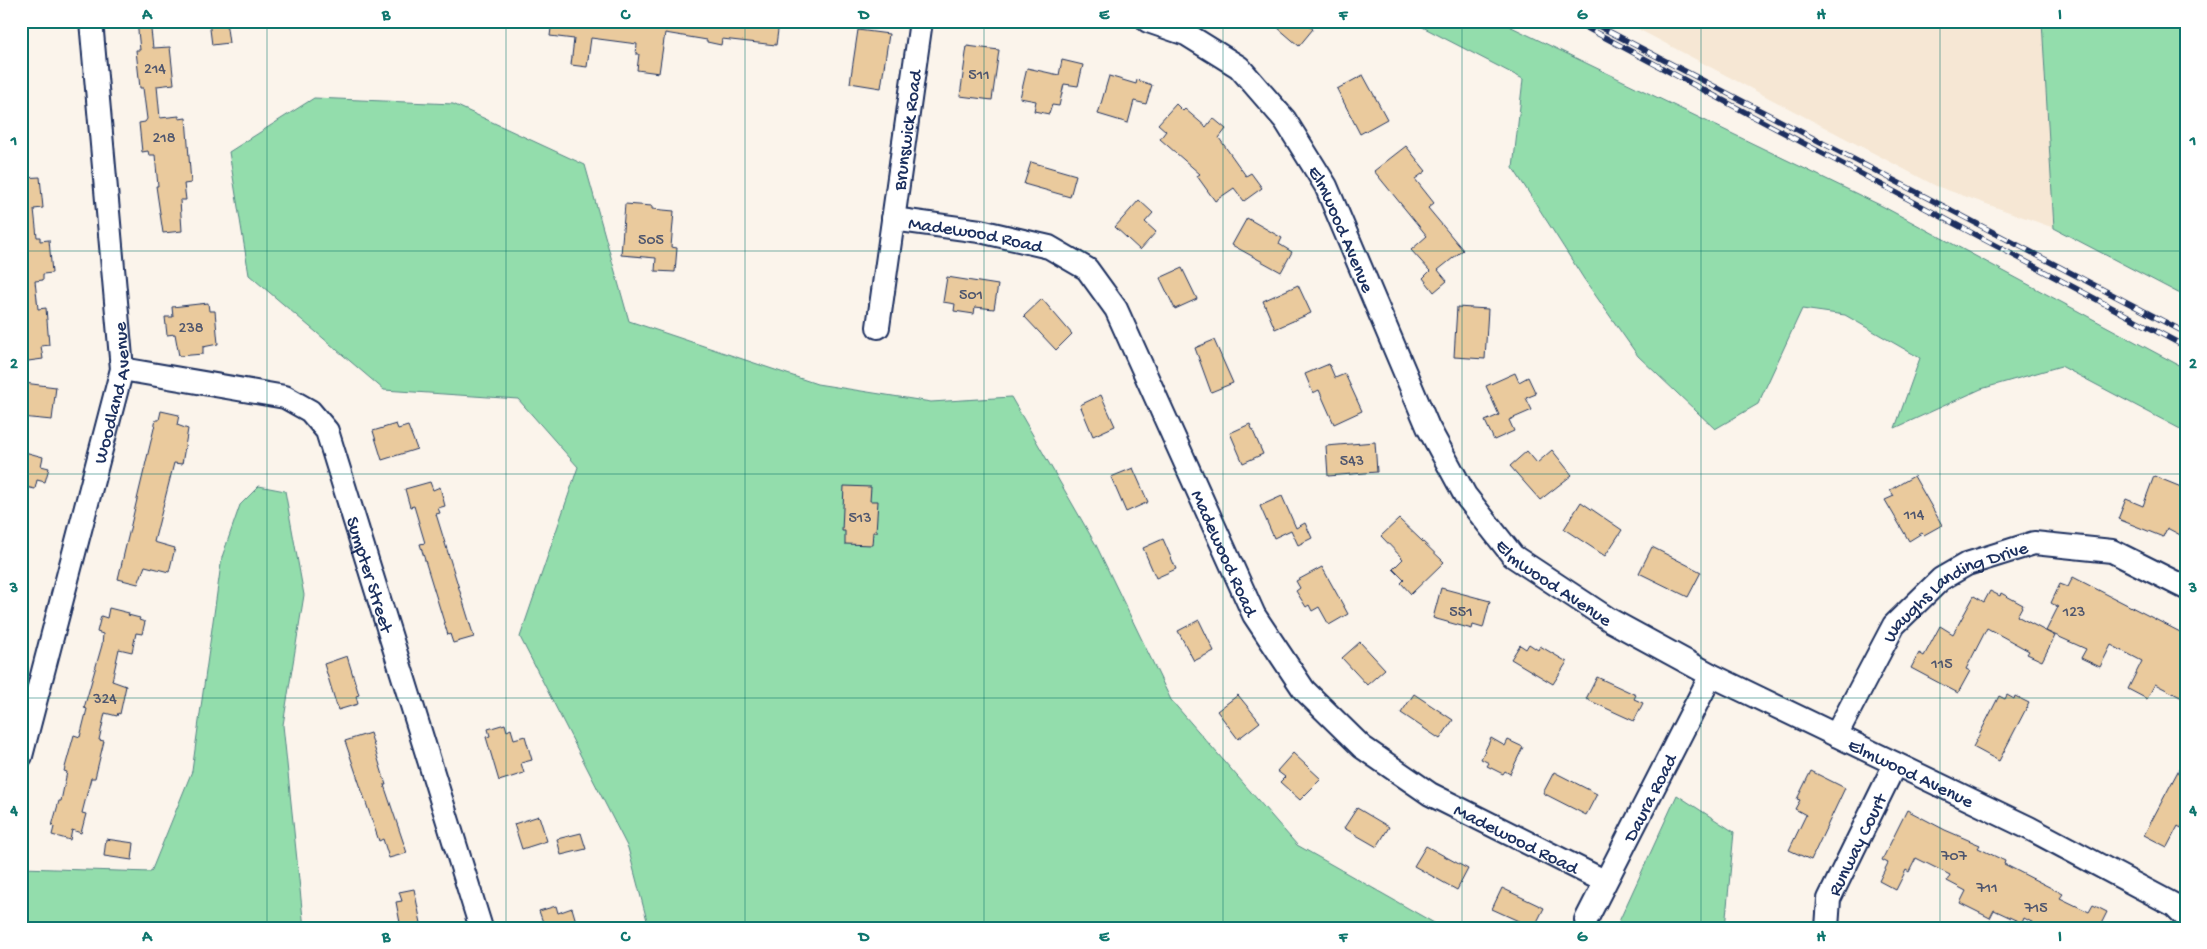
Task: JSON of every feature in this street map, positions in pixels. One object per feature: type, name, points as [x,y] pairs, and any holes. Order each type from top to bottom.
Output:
[{"type":"street","name":"Woodland Avenue","points":[[21,756],[122,369],[91,21]]},
{"type":"street","name":"Brunswick Road","points":[[878,328],[921,21]]},
{"type":"street","name":"Elmwood Avenue","points":[[1148,21],[1186,34],[1240,68],[1286,120],[1326,186],[1428,428],[1465,495],[1513,556],[1610,620],[1711,675],[2058,843],[2174,904],[2186,917]]},
{"type":"street","name":"Madewood Road","points":[[893,219],[980,231],[1049,248],[1086,269],[1116,309],[1254,615],[1304,690],[1362,747],[1430,794],[1604,882]]},
{"type":"street","name":"Sumpter Street","points":[[122,369],[285,397],[310,411],[328,431],[481,928]]},
{"type":"street","name":"Waughs Landing Drive","points":[[1836,735],[1894,625],[1941,579],[1967,564],[2034,543],[2112,551],[2186,588]]},
{"type":"street","name":"Daura Road","points":[[1586,920],[1711,675]]},
{"type":"street","name":"Runway Court","points":[[1827,928],[1829,899],[1895,764]]},
{"type":"shaded area","points":[[1623,21],[2042,21],[2054,228],[1936,186]]},
{"type":"green space","points":[[1411,21],[1499,21],[1882,206],[2186,369],[2186,432],[2061,366],[1981,389],[1895,428],[1920,358],[1845,315],[1802,309],[1758,404],[1715,429],[1638,356],[1584,279],[1513,168],[1523,79]]},
{"type":"green space","points":[[2042,21],[2186,21],[2186,297],[2054,228]]},
{"type":"green space","points":[[314,98],[453,104],[585,165],[629,321],[817,384],[931,402],[1011,397],[1096,545],[1171,700],[1297,845],[1443,928],[649,928],[628,848],[520,637],[578,467],[518,399],[384,390],[249,275],[229,152]]},
{"type":"green space","points":[[259,486],[285,491],[304,595],[283,725],[304,928],[25,928],[22,868],[151,872],[192,771],[222,557],[240,505]]},
{"type":"green space","points":[[1677,795],[1734,832],[1725,928],[1616,928]]},
{"type":"building","points":[[137,21],[150,21],[153,48],[170,47],[174,84],[157,86],[160,118],[179,116],[179,119],[186,118],[191,183],[184,184],[186,200],[180,200],[182,231],[163,233],[156,186],[158,186],[155,155],[149,155],[148,151],[142,152],[139,123],[145,122],[147,119],[143,88],[140,88],[136,50],[140,50]]},
{"type":"building","points":[[209,21],[226,21],[229,43],[212,45]]},
{"type":"building","points":[[552,21],[761,21],[779,23],[776,45],[722,39],[721,45],[707,42],[707,40],[665,33],[659,73],[637,70],[639,54],[636,54],[637,44],[591,38],[587,67],[571,65],[574,39],[550,36]]},
{"type":"building","points":[[1270,21],[1303,21],[1313,29],[1299,46]]},
{"type":"building","points":[[858,30],[889,34],[881,88],[850,83]]},
{"type":"building","points":[[967,46],[999,50],[992,100],[960,96]]},
{"type":"building","points":[[1062,60],[1083,65],[1078,86],[1064,84],[1059,106],[1052,105],[1049,114],[1034,111],[1036,101],[1020,98],[1027,68],[1059,75]]},
{"type":"building","points":[[1363,75],[1387,119],[1360,134],[1337,89]]},
{"type":"building","points":[[1109,76],[1136,84],[1137,80],[1152,85],[1146,104],[1134,101],[1128,123],[1098,114]]},
{"type":"building","points":[[1176,104],[1183,111],[1185,109],[1206,127],[1213,118],[1226,129],[1219,138],[1246,176],[1251,173],[1262,188],[1244,201],[1234,188],[1215,201],[1197,176],[1200,174],[1160,139],[1166,131],[1158,124]]},
{"type":"building","points":[[1406,146],[1426,171],[1415,179],[1434,203],[1428,208],[1463,250],[1438,270],[1447,281],[1434,292],[1423,278],[1430,271],[1411,250],[1427,236],[1374,171]]},
{"type":"building","points":[[1031,162],[1076,175],[1070,197],[1024,184]]},
{"type":"building","points":[[40,177],[43,208],[34,209],[37,237],[40,237],[40,241],[49,240],[52,273],[43,274],[43,280],[35,281],[38,309],[46,308],[49,345],[41,346],[43,359],[21,362],[21,348],[25,348],[21,312],[21,178]]},
{"type":"building","points":[[1139,200],[1153,213],[1145,222],[1156,232],[1140,250],[1115,227]]},
{"type":"building","points":[[625,204],[652,206],[652,209],[674,211],[671,247],[677,248],[675,272],[655,271],[656,258],[621,255]]},
{"type":"building","points":[[1247,218],[1282,238],[1279,244],[1292,252],[1281,272],[1232,245]]},
{"type":"building","points":[[1182,268],[1197,299],[1175,309],[1160,278]]},
{"type":"building","points":[[947,277],[998,285],[994,309],[975,307],[974,314],[954,311],[955,304],[943,302]]},
{"type":"building","points":[[1298,285],[1311,313],[1275,329],[1263,301]]},
{"type":"building","points":[[1042,299],[1072,334],[1056,350],[1024,316]]},
{"type":"building","points":[[208,303],[209,311],[215,311],[218,344],[203,347],[203,354],[179,356],[175,334],[167,335],[165,317],[173,317],[172,307]]},
{"type":"building","points":[[1457,307],[1488,309],[1485,359],[1454,357]]},
{"type":"building","points":[[1214,340],[1233,383],[1211,392],[1195,348]]},
{"type":"building","points":[[1329,364],[1335,378],[1345,374],[1362,411],[1334,424],[1319,390],[1313,393],[1305,374]]},
{"type":"building","points":[[1515,373],[1519,382],[1528,377],[1536,394],[1526,398],[1532,410],[1509,420],[1514,431],[1494,440],[1485,421],[1499,415],[1486,386]]},
{"type":"building","points":[[21,384],[56,387],[52,420],[21,417]]},
{"type":"building","points":[[1101,395],[1115,426],[1093,436],[1080,405]]},
{"type":"building","points":[[161,411],[179,415],[177,425],[188,429],[182,464],[174,463],[154,542],[175,548],[169,572],[145,566],[138,584],[118,579],[156,420],[159,420]]},
{"type":"building","points":[[396,424],[398,429],[408,426],[417,449],[382,460],[373,431]]},
{"type":"building","points":[[1250,424],[1263,454],[1243,463],[1230,433]]},
{"type":"building","points":[[1375,442],[1377,472],[1328,476],[1326,446]]},
{"type":"building","points":[[1552,450],[1572,475],[1540,500],[1510,466],[1527,451],[1537,463]]},
{"type":"building","points":[[21,451],[43,457],[41,466],[49,468],[45,482],[37,480],[35,489],[21,486]]},
{"type":"building","points":[[1133,468],[1148,502],[1126,512],[1111,477]]},
{"type":"building","points":[[1914,476],[1942,525],[1924,535],[1922,533],[1909,541],[1885,500],[1894,496],[1890,490]]},
{"type":"building","points":[[2154,476],[2186,489],[2186,538],[2167,528],[2163,537],[2118,519],[2126,499],[2143,506]]},
{"type":"building","points":[[430,482],[433,490],[440,487],[445,506],[438,508],[440,513],[436,514],[474,637],[453,643],[450,634],[448,635],[420,544],[425,543],[414,506],[410,507],[405,489]]},
{"type":"building","points":[[844,486],[871,487],[870,501],[878,501],[876,532],[873,532],[872,545],[845,544],[845,531],[842,531]]},
{"type":"building","points":[[1282,496],[1296,528],[1305,523],[1312,538],[1298,545],[1291,530],[1274,538],[1260,506]]},
{"type":"building","points":[[1581,502],[1622,530],[1605,556],[1564,529]]},
{"type":"building","points":[[1399,519],[1444,562],[1411,594],[1401,583],[1404,580],[1393,569],[1403,559],[1381,536]]},
{"type":"building","points":[[1163,539],[1176,569],[1156,578],[1143,548]]},
{"type":"building","points":[[1652,547],[1701,572],[1688,597],[1639,573]]},
{"type":"building","points":[[1322,567],[1348,614],[1329,625],[1319,607],[1312,611],[1309,605],[1306,607],[1296,591],[1300,588],[1296,581]]},
{"type":"building","points":[[2073,577],[2186,635],[2186,700],[2155,684],[2147,699],[2128,689],[2142,661],[2111,645],[2100,667],[2081,658],[2086,649],[2046,631],[2058,607],[2051,603],[2060,584],[2068,587]]},
{"type":"building","points":[[1441,588],[1490,601],[1483,628],[1473,625],[1472,629],[1433,618]]},
{"type":"building","points":[[1990,591],[2000,596],[2001,593],[2023,605],[2017,616],[2055,636],[2042,661],[2027,654],[2029,651],[1987,628],[1966,669],[1970,671],[1958,693],[1911,668],[1919,653],[1924,656],[1940,626],[1953,634],[1974,596],[1984,602]]},
{"type":"building","points":[[109,608],[129,613],[128,615],[140,618],[139,620],[145,622],[142,634],[136,633],[132,652],[119,649],[112,681],[126,686],[120,714],[118,713],[117,716],[105,713],[99,740],[104,741],[95,778],[91,778],[82,813],[86,814],[81,833],[72,830],[70,840],[52,835],[54,827],[52,826],[59,801],[61,801],[67,772],[64,771],[74,735],[80,737],[87,709],[84,708],[102,645],[103,634],[97,632],[101,616],[107,618]]},
{"type":"building","points":[[1199,620],[1214,651],[1194,661],[1178,631]]},
{"type":"building","points":[[1360,642],[1385,669],[1367,685],[1342,658]]},
{"type":"building","points":[[1529,644],[1538,650],[1540,646],[1567,662],[1553,684],[1511,659],[1520,645],[1526,649]]},
{"type":"building","points":[[347,656],[359,695],[356,696],[358,704],[338,710],[324,664]]},
{"type":"building","points":[[1597,677],[1636,695],[1634,699],[1643,703],[1634,721],[1586,699]]},
{"type":"building","points":[[1414,694],[1453,720],[1440,739],[1401,713]]},
{"type":"building","points":[[1238,695],[1260,722],[1238,739],[1217,711]]},
{"type":"building","points":[[2007,695],[2014,699],[2015,696],[2029,703],[1999,761],[1973,747],[1999,696],[2005,699]]},
{"type":"building","points":[[505,724],[507,731],[511,729],[514,739],[525,736],[532,760],[521,763],[524,773],[499,781],[486,737],[490,736],[488,729]]},
{"type":"building","points":[[370,733],[386,785],[384,785],[407,853],[389,858],[383,839],[379,841],[345,741]]},
{"type":"building","points":[[1491,738],[1505,746],[1508,740],[1523,747],[1510,774],[1505,771],[1503,774],[1487,766],[1489,763],[1481,759]]},
{"type":"building","points":[[1293,753],[1321,779],[1300,800],[1280,782],[1285,777],[1277,771]]},
{"type":"building","points":[[2186,756],[2186,818],[2181,828],[2178,826],[2167,847],[2144,835]]},
{"type":"building","points":[[1811,771],[1845,788],[1811,860],[1789,850],[1806,815],[1795,809],[1800,800],[1797,799]]},
{"type":"building","points":[[1554,772],[1597,794],[1586,815],[1543,793]]},
{"type":"building","points":[[1357,808],[1389,827],[1377,847],[1344,828]]},
{"type":"building","points":[[1907,810],[1945,830],[1980,845],[1978,848],[2005,861],[2004,864],[2063,894],[2060,898],[2089,912],[2093,905],[2107,912],[2099,928],[2043,928],[2024,918],[2022,923],[1994,910],[1990,918],[1960,903],[1966,891],[1947,881],[1950,875],[1916,858],[1909,872],[1906,870],[1896,890],[1879,881],[1888,863],[1882,860]]},
{"type":"building","points":[[539,816],[547,841],[522,849],[514,824]]},
{"type":"building","points":[[581,833],[586,849],[561,855],[557,839]]},
{"type":"building","points":[[106,839],[134,843],[132,860],[104,856]]},
{"type":"building","points":[[1426,846],[1468,869],[1457,890],[1414,866]]},
{"type":"building","points":[[1502,888],[1544,908],[1534,928],[1492,909]]},
{"type":"building","points":[[414,889],[422,928],[401,928],[396,902],[402,901],[399,892]]},
{"type":"building","points":[[556,906],[558,913],[572,908],[577,925],[568,928],[545,928],[539,911]]},
{"type":"railway","points":[[1574,21],[2186,347]]},
{"type":"railway","points":[[1589,21],[2186,333]]}]
